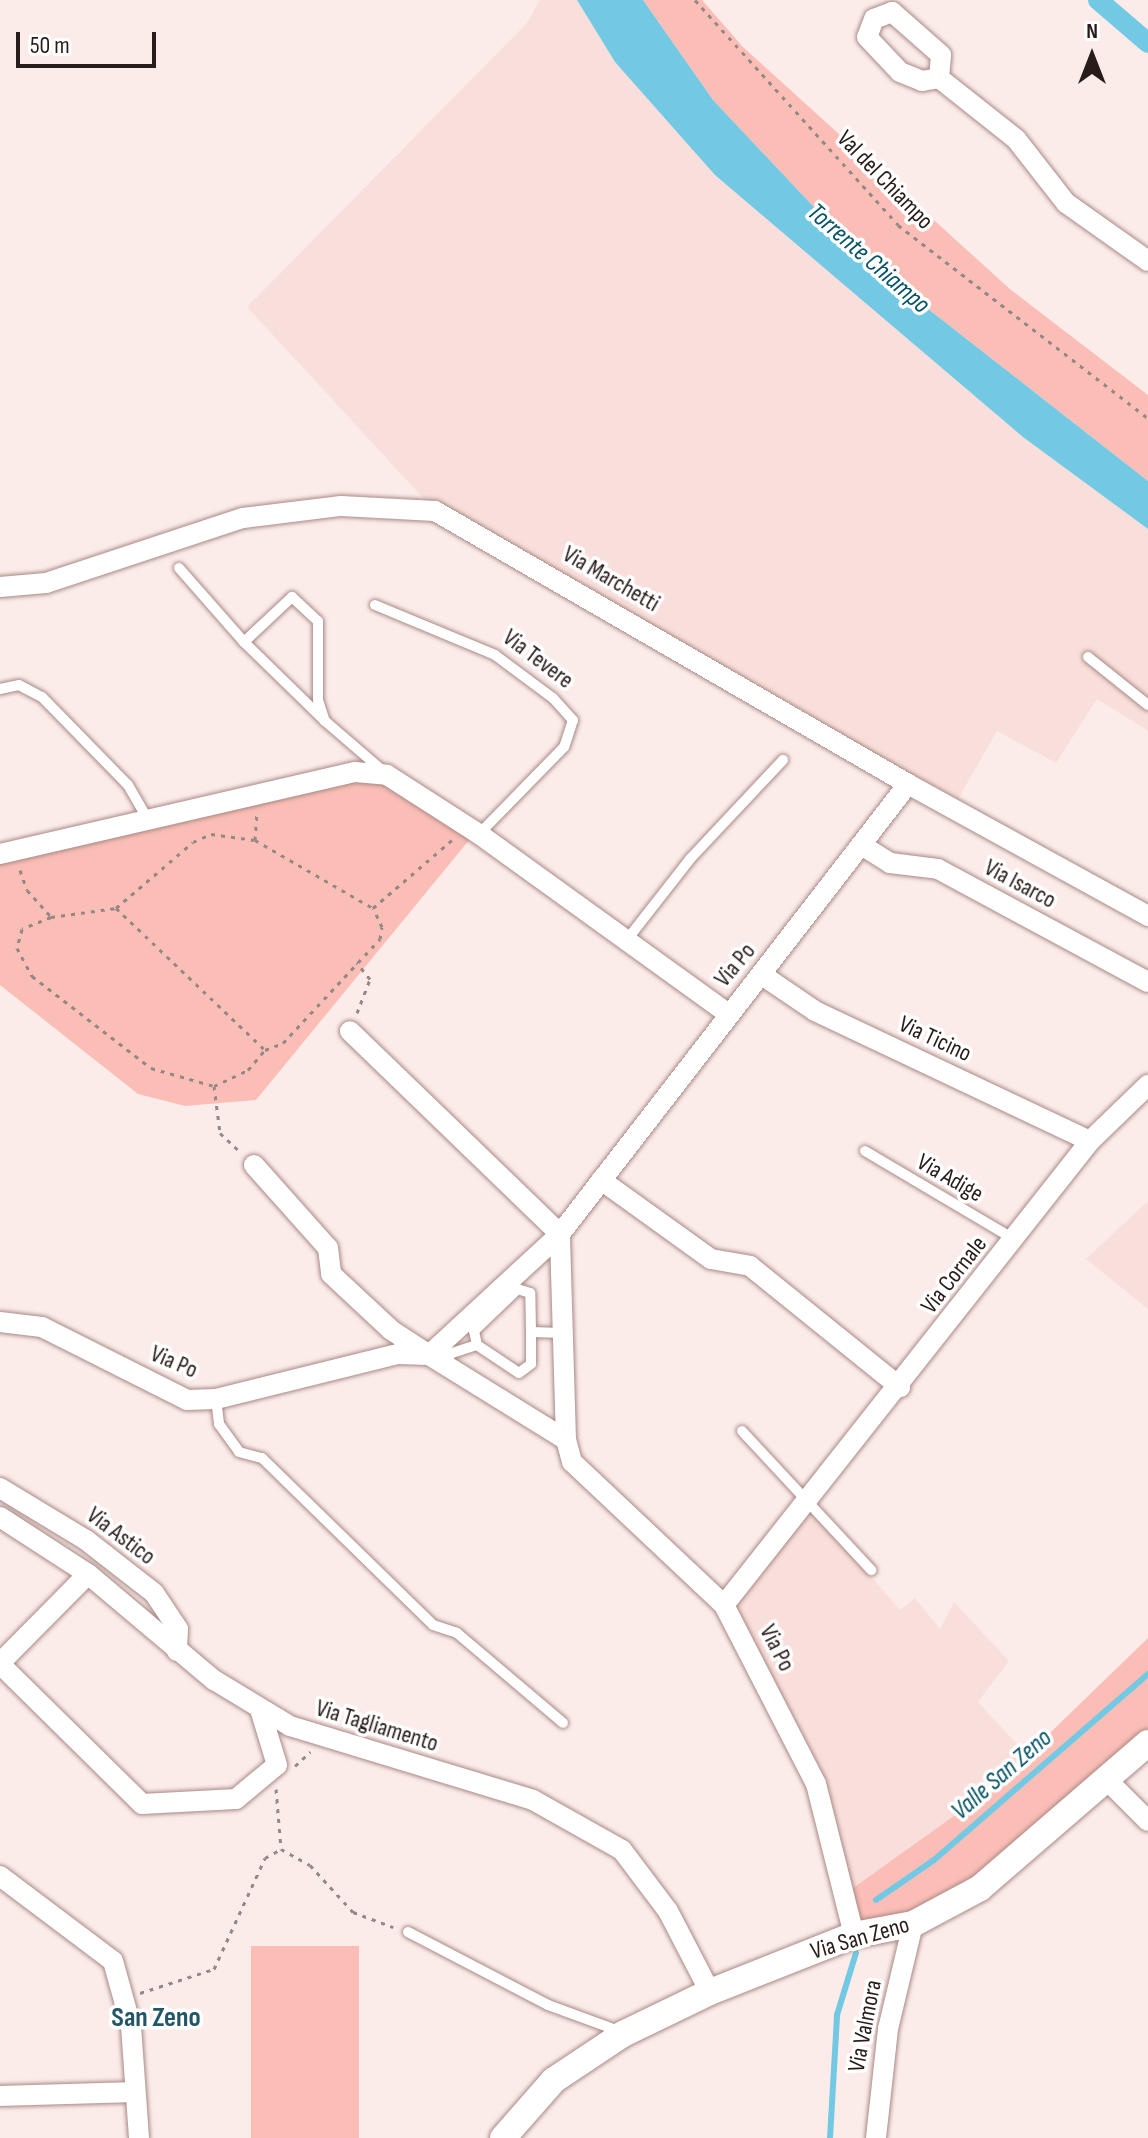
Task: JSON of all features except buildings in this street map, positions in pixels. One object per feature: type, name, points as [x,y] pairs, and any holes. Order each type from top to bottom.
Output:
[{"type":"street","points":[[939,78],[1016,139],[1066,203],[1148,261]]},
{"type":"street","name":"Via Marchetti","points":[[0,587],[46,583],[243,518],[341,506],[435,511],[908,784],[1148,916]]},
{"type":"street","points":[[7,852],[355,772],[387,775],[472,830],[727,1013]]},
{"type":"street","name":"Via Po","points":[[436,1360],[560,1234],[727,1013],[762,975],[908,784]]},
{"type":"street","name":"Via Isarco","points":[[863,846],[890,863],[938,869],[1148,982]]},
{"type":"street","name":"Via Ticino","points":[[762,975],[815,1011],[1090,1141]]},
{"type":"street","points":[[350,1031],[560,1234]]},
{"type":"street","name":"Via Cornale","points":[[724,1605],[900,1387],[1090,1141],[1148,1085]]},
{"type":"street","name":"Via Po","points":[[254,1165],[328,1248],[331,1274],[391,1330],[566,1440]]},
{"type":"street","points":[[601,1180],[711,1259],[750,1266],[900,1387]]},
{"type":"street","name":"Via Po","points":[[560,1234],[566,1440],[572,1462],[724,1605],[816,1784],[854,1935]]},
{"type":"street","name":"Via Po","points":[[0,1322],[42,1327],[187,1400],[216,1399],[398,1354],[436,1360]]},
{"type":"street","name":"Via Astico","points":[[0,1488],[86,1540],[154,1593],[178,1629],[177,1651]]},
{"type":"street","name":"Via Tagliamento","points":[[0,1517],[88,1574],[177,1651],[260,1709],[325,1738],[533,1800],[622,1850],[668,1911],[710,1992]]},
{"type":"street","points":[[88,1574],[0,1664],[142,1804],[236,1799],[277,1765],[260,1709]]},
{"type":"street","name":"Via San Zeno","points":[[503,2138],[554,2080],[623,2034],[710,1992],[854,1935],[913,1924],[980,1888],[1148,1743]]},
{"type":"street","points":[[1107,1780],[1148,1821]]},
{"type":"street","points":[[0,1876],[113,1961],[125,1998],[139,2138]]},
{"type":"street","name":"Via Valmora","points":[[876,2138],[888,2029],[913,1924]]},
{"type":"street","points":[[0,2096],[135,2092]]},
{"type":"lane","points":[[179,568],[244,642],[325,721],[387,775]]},
{"type":"lane","points":[[244,642],[292,597],[318,621],[318,700],[325,721]]},
{"type":"lane","name":"Via Tevere","points":[[375,605],[495,655],[553,698],[573,720],[564,747],[472,830]]},
{"type":"lane","points":[[1088,657],[1148,705]]},
{"type":"lane","points":[[0,689],[19,685],[42,697],[128,785],[149,821]]},
{"type":"lane","points":[[626,941],[690,859],[783,760]]},
{"type":"lane","name":"Via Adige","points":[[865,1151],[1014,1239]]},
{"type":"lane","points":[[518,1289],[530,1293],[531,1332],[531,1364],[519,1373],[477,1345],[474,1331],[518,1289]]},
{"type":"lane","points":[[531,1332],[563,1333]]},
{"type":"lane","points":[[436,1360],[477,1345]]},
{"type":"lane","points":[[216,1399],[219,1424],[239,1452],[262,1458],[433,1625],[457,1633],[563,1723]]},
{"type":"lane","points":[[742,1431],[871,1570]]},
{"type":"lane","points":[[408,1932],[548,2005],[623,2034]]},
{"type":"path","name":"Val del Chiampo","points":[[695,0],[898,225],[1148,418]]},
{"type":"path","points":[[254,795],[255,840]]},
{"type":"path","points":[[373,908],[472,830]]},
{"type":"path","points":[[211,834],[255,840],[373,908],[382,927],[380,939],[283,1043],[265,1050],[248,1070],[214,1086],[151,1068],[32,976],[17,948],[22,929],[51,917],[116,908],[193,842],[211,834]]},
{"type":"path","points":[[7,852],[27,890],[51,917]]},
{"type":"path","points":[[116,908],[265,1050]]},
{"type":"path","points":[[350,1031],[370,979],[357,963]]},
{"type":"path","points":[[214,1086],[220,1133],[254,1165]]},
{"type":"path","points":[[286,1775],[325,1738]]},
{"type":"path","points":[[276,1784],[281,1849]]},
{"type":"path","points":[[281,1849],[310,1865],[353,1912],[408,1932]]},
{"type":"path","points":[[125,1998],[214,1969],[265,1858],[281,1849]]},
{"type":"shaded area","points":[[540,0],[577,0],[615,62],[799,245],[1023,436],[1148,529],[1148,731],[1097,699],[1056,763],[997,731],[953,808],[435,511],[247,307],[527,23]]},
{"type":"shaded area","points":[[643,0],[702,0],[743,47],[1011,290],[1148,395],[1148,481],[859,255],[713,100]]},
{"type":"shaded area","points":[[356,765],[470,839],[256,1100],[185,1106],[138,1094],[0,985],[0,845]]},
{"type":"shaded area","points":[[1148,1201],[1148,1309],[1086,1259]]},
{"type":"shaded area","points":[[808,1503],[900,1610],[915,1598],[940,1629],[954,1602],[1009,1661],[978,1702],[1026,1754],[993,1788],[846,1893],[816,1784],[724,1605]]},
{"type":"shaded area","points":[[1148,1638],[1148,1746],[980,1888],[854,1935],[846,1893],[993,1788]]},
{"type":"shaded area","points":[[251,1946],[359,1946],[359,2138],[251,2138]]},
{"type":"water","points":[[577,0],[643,0],[713,100],[859,255],[1148,481],[1148,529],[1023,437],[715,175],[615,62]]},
{"type":"waterway","points":[[1098,0],[1148,43]]},
{"type":"waterway","name":"Valle San Zeno","points":[[876,1900],[934,1860],[1148,1674]]},
{"type":"waterway","name":"Valle San Zeno","points":[[830,2138],[837,2015],[856,1953]]},
{"type":"district","name":"San Zeno","points":[[156,2018]]},
{"type":"water label","name":"Torrente Chiampo","points":[[868,259]]}]
